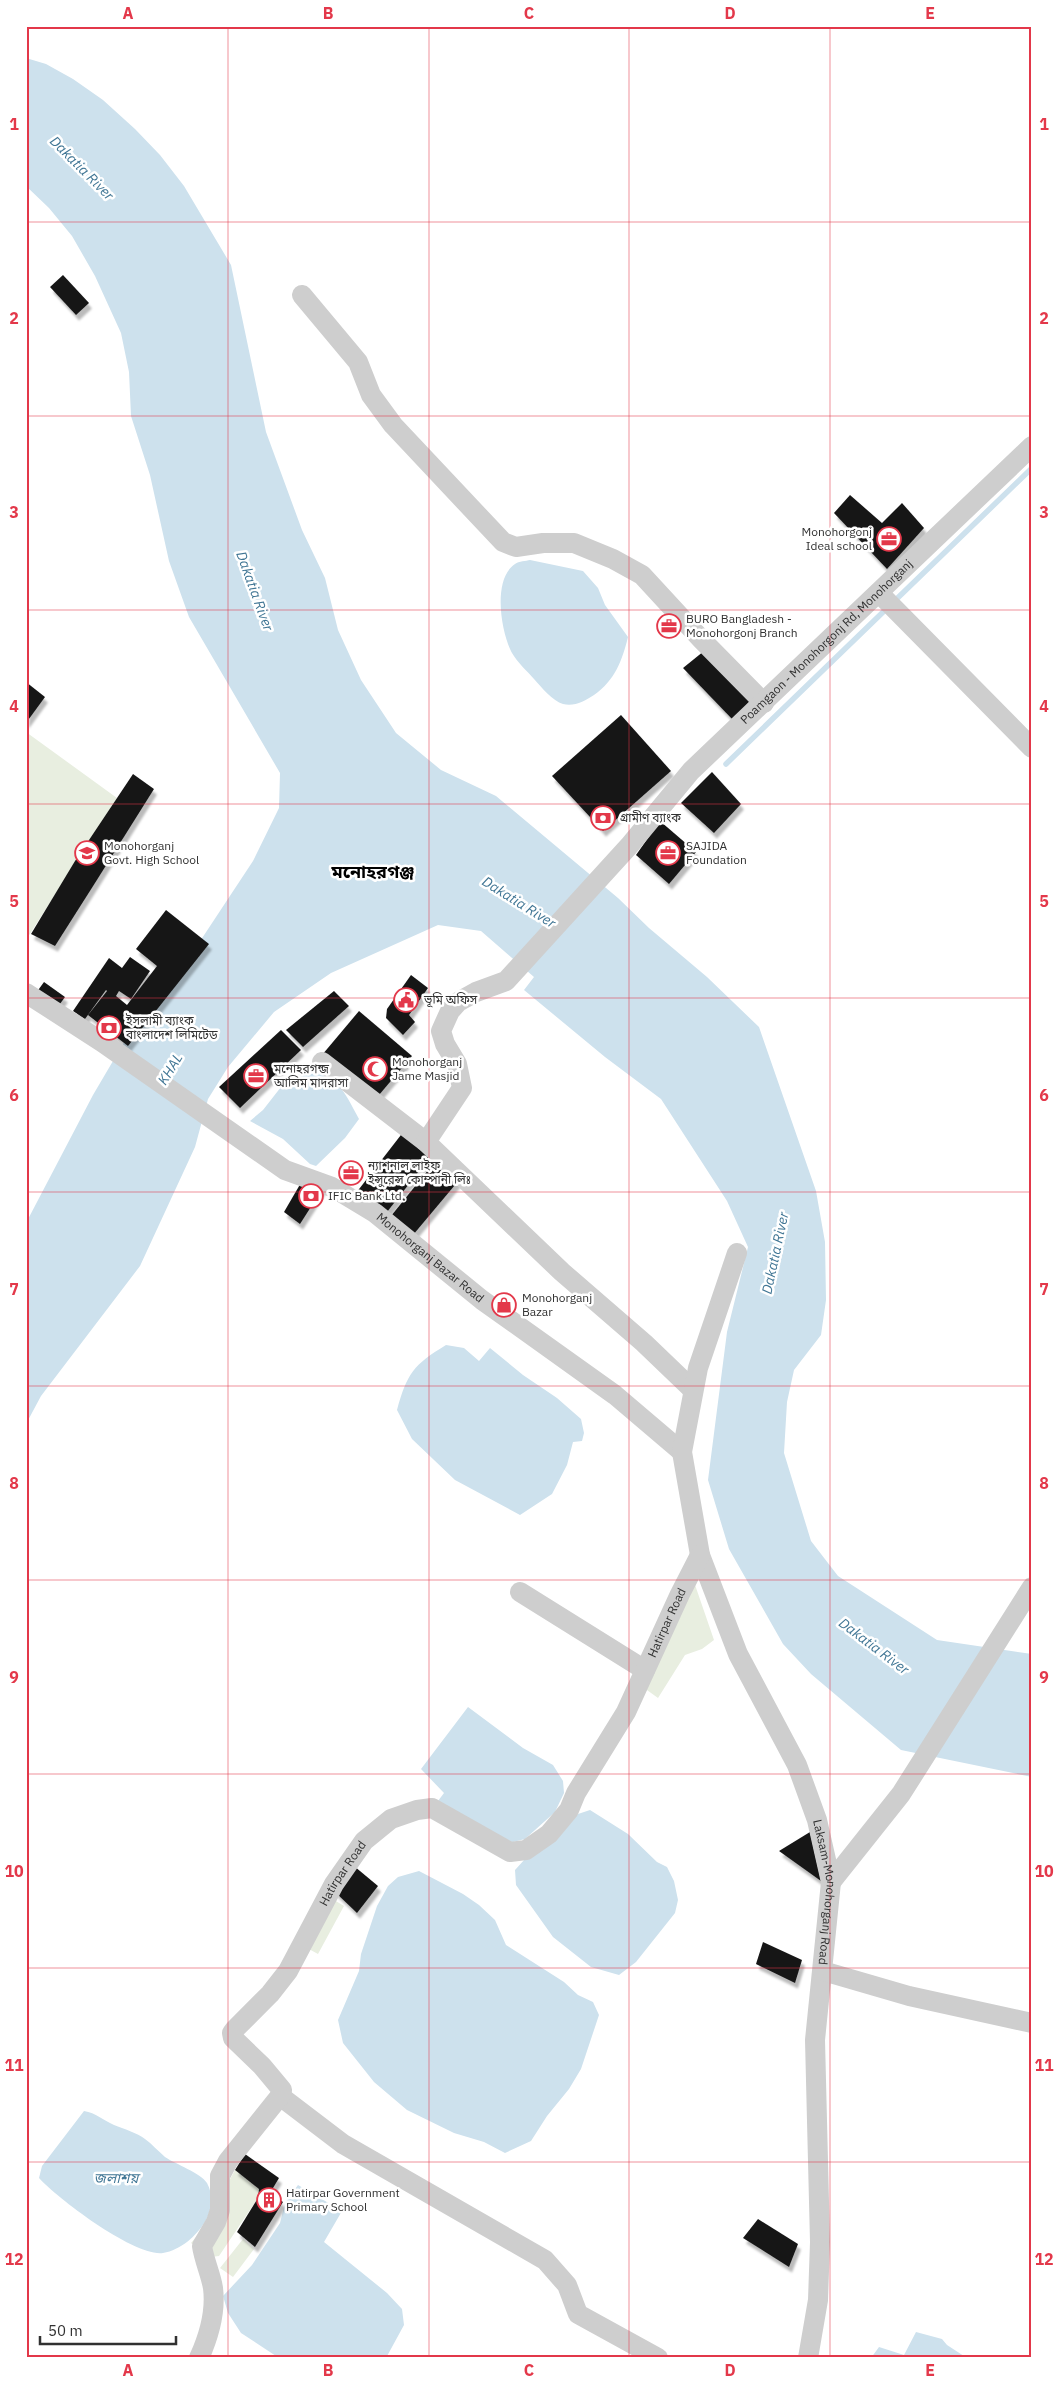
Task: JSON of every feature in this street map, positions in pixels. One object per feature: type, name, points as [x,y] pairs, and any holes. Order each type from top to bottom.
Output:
[{"type":"street","points":[[302,295],[358,362],[371,395],[393,425],[503,542],[516,546],[543,543],[574,544],[613,559],[642,575],[701,640],[764,704]]},
{"type":"street","name":"Poamgaon - Monohorgonj Rd, Monohorganj","points":[[426,1142],[462,1088],[458,1064],[445,1044],[440,1031],[450,1011],[458,1002],[476,992],[506,981],[629,846],[691,771],[882,597],[1032,446]]},
{"type":"street","points":[[882,597],[1032,748]]},
{"type":"street","name":"Monohorganj Bazar Road","points":[[26,993],[53,1009],[285,1170],[332,1187],[375,1213],[482,1300],[615,1395],[682,1452]]},
{"type":"street","points":[[322,1062],[426,1142],[562,1272],[644,1343],[693,1390]]},
{"type":"street","name":"Laksam-Monohorganj Road","points":[[737,1252],[700,1359],[682,1452],[700,1555],[738,1654],[797,1765],[817,1820],[831,1882],[815,2040],[820,2242],[818,2300],[808,2358]]},
{"type":"street","name":"Hatirpar Road","points":[[280,2096],[282,2090],[273,2078],[240,2046],[232,2034],[270,1994],[288,1971],[334,1884],[364,1841],[391,1819],[417,1810],[432,1808],[510,1852],[526,1850],[549,1834],[569,1810],[576,1793],[626,1712],[700,1555]]},
{"type":"street","points":[[831,1882],[900,1794],[1032,1586]]},
{"type":"street","points":[[520,1592],[645,1670]]},
{"type":"street","points":[[823,1971],[909,1996],[1032,2022]]},
{"type":"street","points":[[199,2358],[206,2343],[213,2305],[213,2286],[202,2246],[216,2222],[220,2210],[220,2176],[228,2161],[280,2096],[343,2144],[545,2260],[567,2285],[578,2314],[658,2358]]},
{"type":"shaded area","points":[[26,732],[117,798],[26,940]]},
{"type":"shaded area","points":[[693,1579],[714,1640],[702,1649],[685,1655],[658,1698],[640,1685]]},
{"type":"shaded area","points":[[331,1898],[344,1906],[318,1954],[307,1948]]},
{"type":"shaded area","points":[[235,2170],[259,2189],[258,2198],[219,2256],[211,2257],[191,2243],[203,2229]]},
{"type":"shaded area","points":[[243,2239],[254,2249],[233,2277],[220,2268]]},
{"type":"water","points":[[26,58],[46,64],[73,79],[103,100],[135,129],[160,155],[184,186],[231,265],[266,432],[302,530],[325,578],[338,630],[361,680],[396,733],[441,770],[496,796],[618,898],[649,928],[707,977],[759,1027],[816,1191],[825,1242],[826,1300],[821,1335],[794,1370],[787,1402],[784,1453],[811,1541],[838,1576],[937,1640],[1032,1654],[1032,1777],[901,1750],[811,1674],[783,1644],[729,1549],[708,1480],[727,1332],[748,1247],[727,1201],[661,1099],[605,1057],[524,990],[534,977],[481,931],[438,925],[331,973],[274,1012],[228,1067],[208,1099],[195,1147],[140,1266],[41,1396],[26,1424],[26,1223],[93,1095],[123,1044],[183,967],[253,861],[279,808],[280,773],[189,617],[169,561],[150,475],[131,416],[129,372],[121,333],[95,276],[72,236],[49,208],[26,186]]},
{"type":"water","points":[[530,560],[583,571],[598,588],[605,605],[628,637],[617,669],[607,683],[594,695],[579,703],[563,704],[551,697],[517,660],[508,644],[502,620],[501,593],[503,581],[508,571],[515,564]]},
{"type":"water","points":[[306,1066],[326,1076],[339,1086],[359,1119],[345,1138],[316,1166],[310,1164],[283,1139],[250,1121],[263,1110],[281,1087]]},
{"type":"water","points":[[446,1345],[464,1348],[479,1361],[490,1348],[523,1375],[557,1398],[581,1419],[584,1433],[582,1441],[573,1442],[567,1465],[552,1494],[520,1515],[455,1480],[412,1439],[397,1410],[404,1387],[413,1372],[426,1359]]},
{"type":"water","points":[[468,1707],[523,1748],[553,1765],[563,1781],[564,1793],[555,1812],[525,1839],[513,1842],[503,1841],[438,1801],[444,1793],[421,1769]]},
{"type":"water","points":[[590,1810],[628,1834],[657,1862],[667,1867],[674,1881],[678,1900],[675,1913],[636,1962],[619,1975],[591,1967],[553,1937],[516,1885],[515,1870],[525,1859],[544,1849],[578,1814]]},
{"type":"water","points":[[419,1871],[463,1894],[479,1905],[495,1920],[506,1945],[564,1982],[578,1995],[593,2002],[599,2015],[581,2069],[569,2089],[547,2116],[531,2141],[505,2153],[484,2142],[454,2133],[407,2110],[374,2082],[343,2043],[338,2020],[359,1971],[361,1954],[377,1906],[388,1886],[398,1877]]},
{"type":"water","name":"জলাশয়","points":[[84,2111],[142,2137],[165,2157],[194,2172],[207,2183],[211,2198],[209,2213],[205,2222],[193,2237],[182,2246],[163,2253],[150,2252],[134,2246],[116,2237],[79,2212],[39,2178],[42,2166]]},
{"type":"water","points":[[298,2185],[342,2211],[324,2242],[387,2293],[402,2309],[404,2325],[386,2358],[279,2358],[241,2333],[228,2313],[223,2296],[252,2265],[280,2223],[285,2203]]},
{"type":"water","points":[[916,2332],[942,2339],[947,2345],[967,2358],[871,2358],[879,2347],[904,2355]]},
{"type":"building","points":[[63,275],[89,303],[76,315],[50,287]]},
{"type":"building","points":[[850,495],[882,523],[902,503],[924,528],[887,569],[834,513]]},
{"type":"building","points":[[704,651],[751,700],[733,720],[683,668]]},
{"type":"building","points":[[26,682],[45,697],[26,723]]},
{"type":"building","points":[[621,715],[671,771],[603,831],[552,776]]},
{"type":"building","points":[[712,772],[741,804],[714,833],[681,803]]},
{"type":"building","points":[[133,774],[154,789],[55,946],[31,934],[75,861]]},
{"type":"building","points":[[660,821],[696,852],[669,884],[636,855]]},
{"type":"building","points":[[166,910],[209,944],[128,1046],[88,1015],[106,990],[85,1019],[73,1011],[109,958],[122,968],[130,957],[150,971],[131,999],[119,991],[116,996],[127,1005],[157,966],[136,949]]},
{"type":"building","name":"ভূমি অফিস","points":[[411,975],[428,988],[409,1015],[415,1022],[403,1035],[386,1018],[387,1009]]},
{"type":"building","points":[[44,982],[65,997],[57,1008],[36,993]]},
{"type":"building","points":[[334,991],[349,1006],[303,1047],[286,1030]]},
{"type":"building","points":[[359,1011],[412,1056],[379,1095],[322,1055]]},
{"type":"building","points":[[281,1030],[301,1050],[240,1108],[219,1087]]},
{"type":"building","points":[[404,1131],[431,1156],[387,1212],[356,1193]]},
{"type":"building","points":[[437,1159],[460,1179],[413,1235],[391,1216]]},
{"type":"building","points":[[302,1181],[323,1188],[300,1224],[284,1212]]},
{"type":"building","points":[[810,1832],[821,1881],[779,1851]]},
{"type":"building","points":[[354,1866],[378,1886],[357,1913],[334,1891]]},
{"type":"building","points":[[763,1942],[802,1960],[795,1983],[756,1964]]},
{"type":"building","name":"Hatirpar Government Primary School","points":[[245,2154],[279,2178],[270,2193],[283,2202],[255,2247],[237,2232],[258,2198],[259,2189],[235,2170]]},
{"type":"building","points":[[758,2219],[798,2244],[789,2267],[743,2238]]},
{"type":"waterway","points":[[726,764],[1032,468]]},
{"type":"place","name":"Monohorgonj Ideal school","points":[[889,539]]},
{"type":"place","name":"BURO Bangladesh - Monohorgonj Branch","points":[[669,626]]},
{"type":"place","name":"গ্রামীণ ব্যাংক","points":[[603,818]]},
{"type":"place","name":"Monohorganj Govt. High School","points":[[87,853]]},
{"type":"place","name":"SAJIDA Foundation","points":[[668,853]]},
{"type":"place","name":"ভূমি অফিস","points":[[406,1000]]},
{"type":"place","name":"ইসলামী ব্যাংক বাংলাদেশ লিমিটেড","points":[[109,1028]]},
{"type":"place","name":"Monohorganj Jame Masjid","points":[[375,1069]]},
{"type":"place","name":"মনোহরগন্জ আলিম মাদরাসা","points":[[256,1076]]},
{"type":"place","name":"ন্যাশনাল লাইফ ইন্সুরেন্স কোম্পানী লিঃ","points":[[351,1173]]},
{"type":"place","name":"IFIC Bank Ltd.","points":[[311,1196]]},
{"type":"place","name":"Monohorganj Bazar","points":[[504,1305]]},
{"type":"place","name":"Hatirpar Government Primary School","points":[[269,2200]]},
{"type":"district","name":"মনোহরগঞ্জ","points":[[373,872]]},
{"type":"water label","name":"Dakatia River","points":[[82,168]]},
{"type":"water label","name":"Dakatia River","points":[[255,591]]},
{"type":"water label","name":"Dakatia River","points":[[519,902]]},
{"type":"water label","name":"KHAL","points":[[170,1069]]},
{"type":"water label","name":"Dakatia River","points":[[775,1253]]},
{"type":"water label","name":"Dakatia River","points":[[874,1646]]}]
